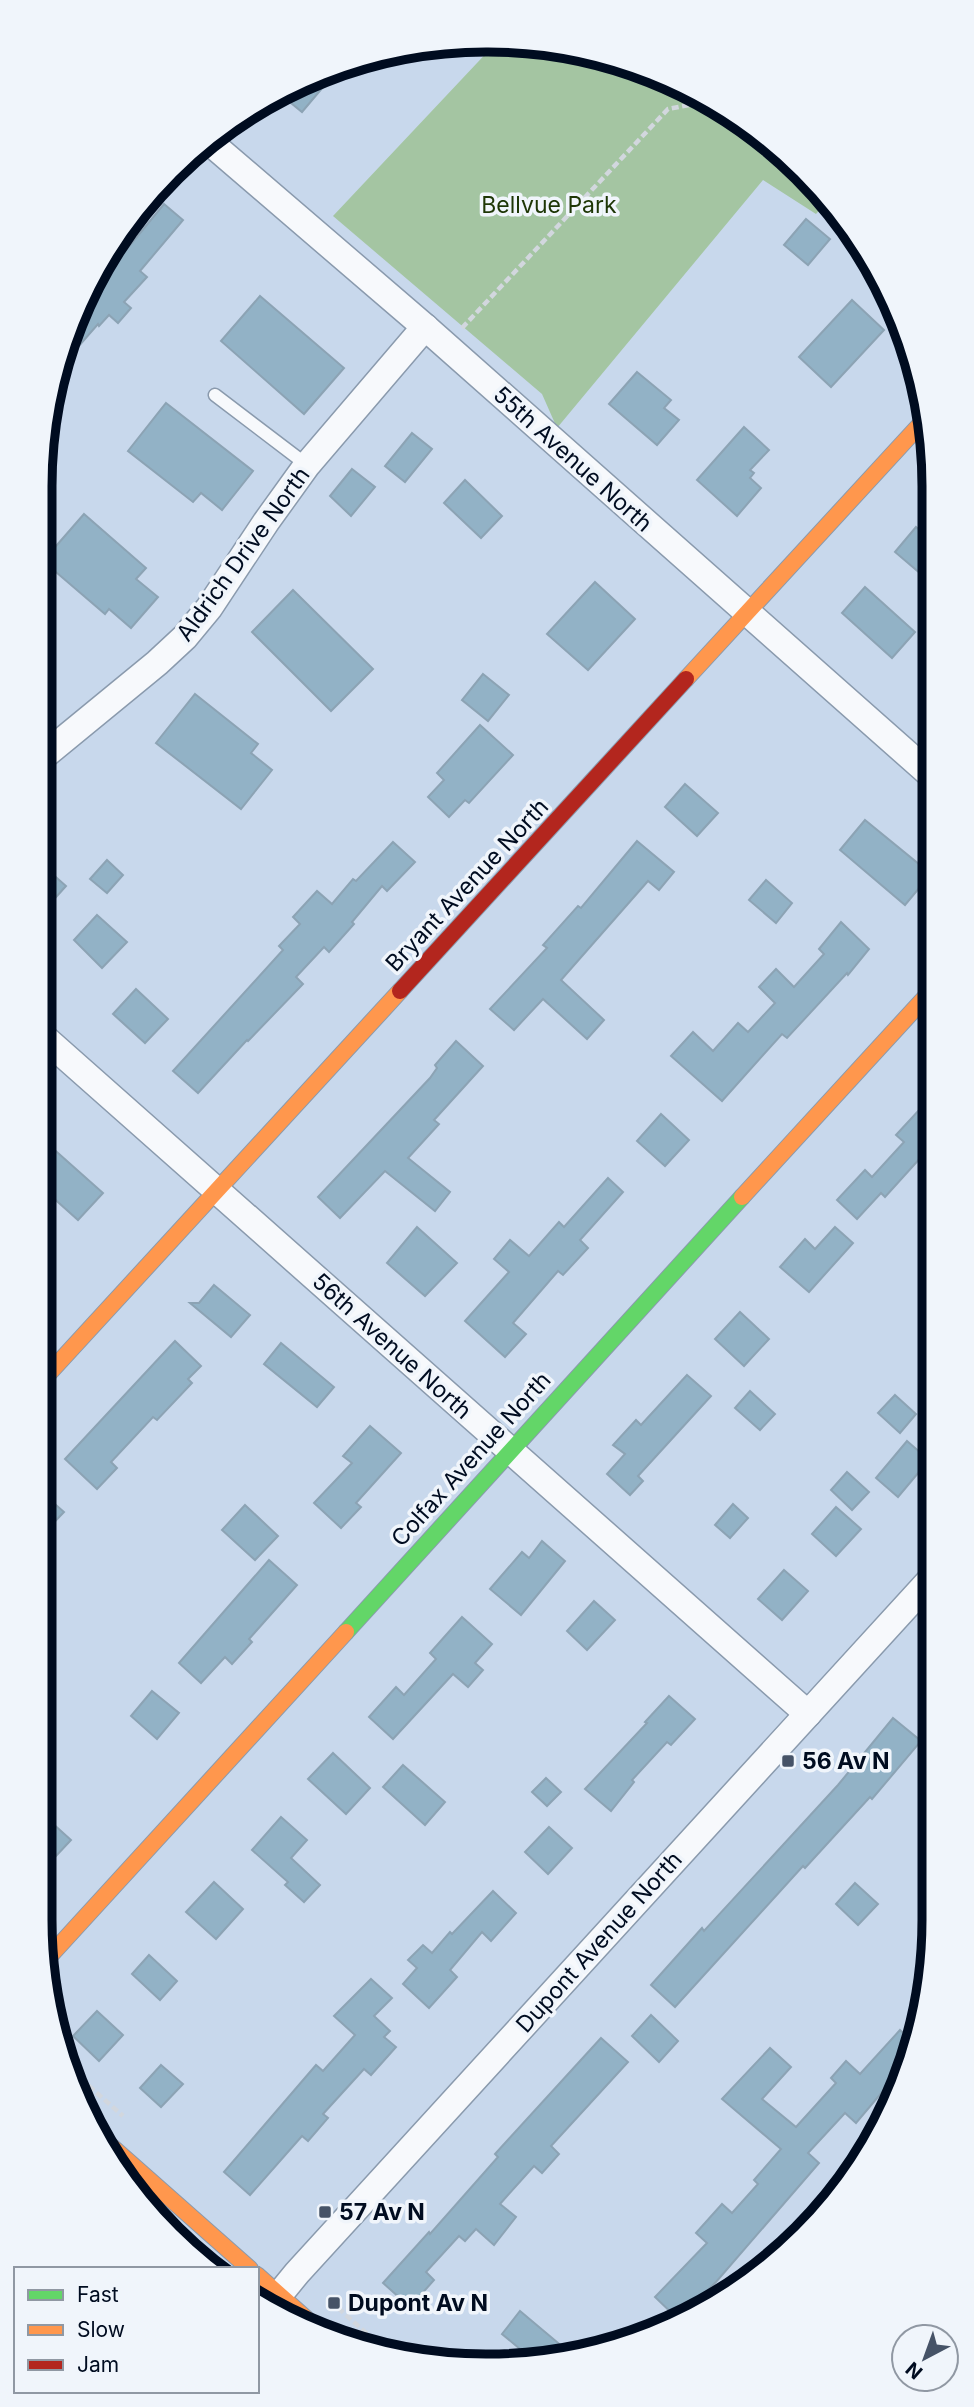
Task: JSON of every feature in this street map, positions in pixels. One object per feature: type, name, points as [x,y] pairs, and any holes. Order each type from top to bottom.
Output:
[{"type":"street","name":"55th Avenue North","points":[[216,147],[425,327],[922,767]]},
{"type":"street","name":"Aldrich Drive North","points":[[52,749],[186,636],[209,608],[307,466],[425,327]]},
{"type":"street","name":"Bryant Avenue North","points":[[52,1370],[918,427]]},
{"type":"street","name":"Colfax Avenue North","points":[[53,1952],[509,1450],[922,1002]]},
{"type":"street","name":"56th Avenue North","points":[[52,1045],[808,1714]]},
{"type":"street","name":"Dupont Avenue North","points":[[275,2299],[922,1589]]},
{"type":"street","points":[[124,2157],[248,2267]]},
{"type":"street","points":[[259,2279],[269,2295]]},
{"type":"lane","points":[[215,395],[307,466]]},
{"type":"path","points":[[446,346],[668,109],[692,104]]},
{"type":"path","points":[[333,2304],[373,2340]]},
{"type":"green space","name":"Bellvue Park","points":[[487,52],[544,56],[599,67],[679,97],[752,142],[821,209],[816,214],[763,180],[557,428],[542,394],[333,216]]},
{"type":"building","points":[[325,84],[302,112],[288,101]]},
{"type":"building","points":[[164,204],[183,220],[140,271],[147,277],[124,302],[131,308],[118,323],[109,315],[75,351],[97,295],[122,255]]},
{"type":"building","points":[[806,219],[830,239],[808,265],[784,245]]},
{"type":"building","points":[[260,296],[344,368],[304,414],[221,341]]},
{"type":"building","points":[[852,300],[884,330],[831,387],[799,357]]},
{"type":"building","points":[[637,372],[671,400],[664,408],[679,420],[657,445],[609,404]]},
{"type":"building","points":[[166,403],[253,471],[222,510],[201,493],[193,502],[128,451]]},
{"type":"building","points":[[744,427],[769,450],[750,470],[754,473],[750,478],[761,488],[737,516],[697,480]]},
{"type":"building","points":[[412,433],[432,449],[405,482],[385,466]]},
{"type":"building","points":[[352,469],[375,487],[351,516],[330,496]]},
{"type":"building","points":[[465,480],[502,516],[481,538],[444,503]]},
{"type":"building","points":[[84,514],[146,568],[136,579],[158,597],[131,628],[109,609],[105,614],[52,569],[52,551]]},
{"type":"building","points":[[916,527],[922,532],[922,573],[921,574],[895,552]]},
{"type":"building","points":[[595,582],[635,619],[588,670],[547,634]]},
{"type":"building","points":[[865,587],[915,632],[892,658],[842,613]]},
{"type":"building","points":[[293,590],[373,669],[331,711],[252,632]]},
{"type":"building","points":[[483,674],[509,695],[488,721],[462,700]]},
{"type":"building","points":[[195,694],[258,744],[251,753],[272,770],[241,809],[156,743]]},
{"type":"building","points":[[480,725],[513,755],[469,803],[465,800],[449,817],[428,797],[444,780],[437,773]]},
{"type":"building","points":[[685,784],[718,813],[697,836],[665,807]]},
{"type":"building","points":[[865,820],[922,867],[922,885],[905,905],[840,850]]},
{"type":"building","points":[[637,841],[674,872],[659,890],[648,881],[561,980],[604,1020],[587,1039],[543,999],[514,1030],[490,1009],[547,948],[543,945],[578,906],[581,908]]},
{"type":"building","points":[[393,842],[415,862],[387,891],[382,886],[329,952],[324,947],[296,977],[303,984],[198,1093],[173,1071],[283,950],[279,946],[300,924],[293,917],[317,891],[332,904],[353,879],[356,881]]},
{"type":"building","points":[[107,860],[123,875],[107,893],[90,879]]},
{"type":"building","points":[[52,874],[66,886],[52,902]]},
{"type":"building","points":[[766,880],[792,903],[776,923],[749,900]]},
{"type":"building","points":[[97,915],[127,942],[102,968],[74,940]]},
{"type":"building","points":[[841,922],[869,949],[848,975],[847,973],[787,1038],[782,1034],[722,1101],[671,1056],[693,1032],[713,1051],[738,1023],[748,1032],[775,1003],[759,987],[776,969],[794,987],[824,954],[819,949]]},
{"type":"building","points":[[136,989],[168,1019],[145,1043],[113,1014]]},
{"type":"building","points":[[456,1041],[483,1066],[434,1120],[439,1124],[408,1158],[450,1192],[435,1211],[385,1171],[340,1218],[318,1197],[430,1078],[437,1068],[435,1065]]},
{"type":"building","points":[[922,1107],[922,1156],[885,1197],[881,1193],[857,1219],[837,1200],[865,1170],[872,1177],[904,1142],[896,1135]]},
{"type":"building","points":[[661,1114],[689,1140],[665,1166],[637,1141]]},
{"type":"building","points":[[52,1148],[103,1193],[78,1220],[52,1197]]},
{"type":"building","points":[[608,1178],[623,1192],[580,1240],[588,1248],[563,1275],[558,1271],[513,1323],[526,1334],[505,1357],[465,1321],[509,1272],[494,1259],[510,1240],[529,1256],[559,1222],[564,1227]]},
{"type":"building","points":[[417,1227],[457,1263],[425,1296],[387,1263]]},
{"type":"building","points":[[835,1227],[853,1243],[809,1292],[780,1267],[805,1239],[815,1249]]},
{"type":"building","points":[[214,1285],[250,1315],[231,1337],[190,1303],[199,1303]]},
{"type":"building","points":[[740,1312],[769,1339],[744,1366],[715,1339]]},
{"type":"building","points":[[175,1341],[201,1366],[188,1379],[192,1383],[157,1420],[153,1417],[111,1462],[117,1468],[97,1489],[65,1459]]},
{"type":"building","points":[[281,1343],[334,1387],[317,1407],[264,1364]]},
{"type":"building","points":[[687,1375],[711,1396],[638,1476],[643,1481],[630,1495],[607,1474],[625,1454],[613,1445],[636,1420],[641,1425]]},
{"type":"building","points":[[750,1391],[775,1414],[760,1430],[735,1408]]},
{"type":"building","points":[[895,1395],[916,1414],[900,1433],[878,1413]]},
{"type":"building","points":[[370,1426],[401,1453],[356,1503],[361,1507],[341,1528],[314,1503],[352,1463],[343,1456]]},
{"type":"building","points":[[907,1441],[922,1454],[922,1468],[898,1497],[876,1478]]},
{"type":"building","points":[[847,1472],[869,1492],[852,1510],[831,1490]]},
{"type":"building","points":[[52,1502],[64,1512],[52,1524]]},
{"type":"building","points":[[733,1504],[748,1518],[730,1538],[715,1525]]},
{"type":"building","points":[[245,1505],[278,1536],[255,1560],[222,1530]]},
{"type":"building","points":[[836,1507],[861,1529],[836,1556],[812,1534]]},
{"type":"building","points":[[542,1541],[565,1561],[521,1615],[490,1589],[522,1552],[529,1558]]},
{"type":"building","points":[[269,1560],[297,1585],[249,1639],[252,1642],[232,1664],[225,1657],[201,1683],[179,1663]]},
{"type":"building","points":[[784,1570],[808,1591],[782,1620],[758,1599]]},
{"type":"building","points":[[594,1601],[615,1620],[587,1650],[567,1631]]},
{"type":"building","points":[[462,1617],[492,1644],[475,1663],[483,1670],[468,1687],[453,1674],[393,1739],[369,1717],[396,1687],[404,1695],[436,1659],[430,1653]]},
{"type":"building","points":[[152,1691],[179,1713],[157,1739],[131,1716]]},
{"type":"building","points":[[669,1696],[695,1719],[671,1745],[667,1742],[632,1780],[634,1782],[611,1811],[585,1789]]},
{"type":"building","points":[[893,1718],[921,1741],[872,1799],[870,1797],[805,1868],[803,1866],[675,2007],[651,1985],[838,1785]]},
{"type":"building","points":[[333,1753],[370,1788],[346,1814],[308,1779]]},
{"type":"building","points":[[403,1765],[445,1802],[425,1825],[383,1787]]},
{"type":"building","points":[[546,1778],[561,1792],[547,1806],[532,1792]]},
{"type":"building","points":[[281,1817],[307,1840],[291,1858],[320,1885],[304,1902],[285,1885],[288,1882],[252,1850]]},
{"type":"building","points":[[52,1823],[71,1840],[52,1860]]},
{"type":"building","points":[[549,1827],[572,1848],[548,1874],[525,1852]]},
{"type":"building","points":[[214,1882],[243,1909],[216,1939],[186,1912]]},
{"type":"building","points":[[855,1883],[878,1904],[858,1925],[836,1904]]},
{"type":"building","points":[[493,1891],[516,1913],[491,1941],[482,1932],[450,1970],[457,1977],[429,2008],[403,1984],[417,1968],[408,1960],[423,1945],[432,1953]]},
{"type":"building","points":[[149,1955],[177,1981],[160,2000],[132,1974]]},
{"type":"building","points":[[371,1979],[392,1998],[374,2016],[390,2031],[384,2037],[396,2047],[371,2075],[364,2069],[323,2114],[328,2118],[308,2141],[302,2136],[250,2195],[224,2172],[316,2065],[323,2071],[355,2035],[334,2016]]},
{"type":"building","points":[[97,2011],[123,2035],[99,2061],[73,2036]]},
{"type":"building","points":[[651,2015],[678,2041],[659,2062],[632,2036]]},
{"type":"building","points":[[900,2030],[906,2035],[889,2084],[856,2123],[845,2113],[808,2153],[819,2163],[716,2282],[698,2299],[672,2313],[655,2297],[707,2243],[696,2233],[722,2204],[732,2213],[758,2184],[754,2180],[781,2149],[722,2099],[770,2048],[791,2067],[762,2099],[796,2127],[836,2083],[831,2078],[846,2061],[860,2074]]},
{"type":"building","points":[[601,2038],[628,2062],[551,2146],[559,2154],[542,2173],[534,2166],[500,2204],[516,2217],[494,2245],[476,2229],[465,2241],[459,2236],[426,2272],[434,2280],[410,2307],[383,2283],[429,2232],[430,2234],[498,2157],[495,2154]]},
{"type":"building","points":[[161,2065],[183,2084],[161,2107],[140,2088]]},
{"type":"building","points":[[520,2311],[564,2348],[525,2353],[502,2334]]},
{"type":"traffic: fast","points":[[346,1632],[742,1197]]},
{"type":"traffic: slow","points":[[686,679],[918,427]]},
{"type":"traffic: slow","points":[[52,1370],[400,991]]},
{"type":"traffic: slow","points":[[742,1197],[922,1001]]},
{"type":"traffic: slow","points":[[53,1952],[346,1632]]},
{"type":"traffic: slow","points":[[124,2157],[248,2267]]},
{"type":"traffic: slow","points":[[259,2277],[298,2311]]},
{"type":"traffic: jam","points":[[400,991],[686,679]]},
{"type":"place","name":"56 Av N","points":[[788,1761]]},
{"type":"place","name":"57 Av N","points":[[325,2212]]},
{"type":"place","name":"Dupont Av N","points":[[334,2303]]}]
